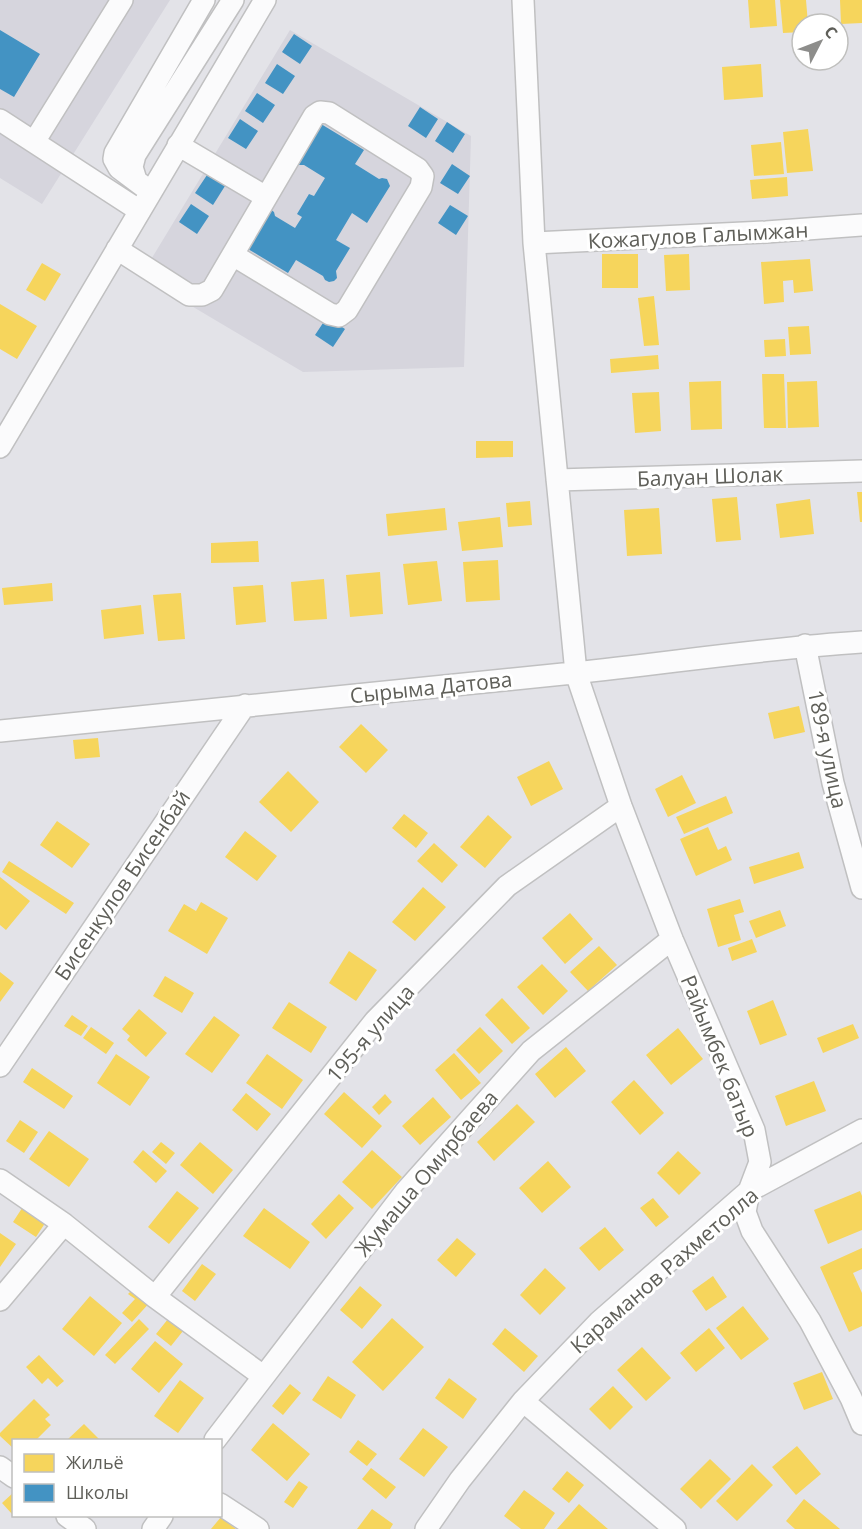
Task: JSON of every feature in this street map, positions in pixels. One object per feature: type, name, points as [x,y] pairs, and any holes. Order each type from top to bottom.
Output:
[{"type":"street","points":[[34,142],[123,0]]},
{"type":"street","points":[[143,186],[119,168],[114,159],[115,153],[204,0]]},
{"type":"street","points":[[143,186],[132,167],[135,155],[233,0]]},
{"type":"street","points":[[0,447],[140,211],[143,186],[178,145],[265,0]]},
{"type":"street","name":"Райымбек батыр","points":[[523,0],[534,243],[576,673],[621,806],[672,939],[754,1130],[760,1162],[749,1191],[745,1212],[753,1231],[810,1321],[851,1398],[862,1424]]},
{"type":"street","points":[[117,249],[189,295],[202,295],[212,290],[314,116],[320,112],[328,113],[418,169],[423,176],[421,187],[378,259],[347,310],[339,316],[330,314],[233,255]]},
{"type":"street","points":[[0,120],[140,211]]},
{"type":"street","points":[[178,145],[266,197]]},
{"type":"street","name":"Кожагулов Галымжан","points":[[534,243],[862,225]]},
{"type":"street","name":"Балуан Шолак","points":[[557,480],[862,471]]},
{"type":"street","name":"Сырыма Датова","points":[[0,731],[576,673],[805,645],[862,642]]},
{"type":"street","name":"189-я улица","points":[[805,645],[834,783],[862,888]]},
{"type":"street","name":"Бисенкулов Бисенбай","points":[[0,1066],[245,705]]},
{"type":"street","name":"195-я улица","points":[[155,1297],[375,1021],[507,886],[621,806]]},
{"type":"street","name":"Жумаша Омирбаева","points":[[216,1439],[406,1191],[531,1051],[672,939]]},
{"type":"street","name":"Караманов Рахметолла","points":[[426,1529],[460,1480],[523,1401],[599,1322],[749,1191],[862,1130]]},
{"type":"street","points":[[0,1180],[64,1224],[155,1297],[263,1376]]},
{"type":"street","points":[[0,1300],[64,1224]]},
{"type":"street","points":[[523,1401],[675,1529]]},
{"type":"street","points":[[222,1505],[258,1529]]},
{"type":"street","points":[[70,1517],[85,1529]]},
{"type":"shaded area","points":[[0,0],[170,0],[42,204],[0,178]]},
{"type":"shaded area","points":[[290,30],[471,136],[464,367],[303,372],[141,276]]},
{"type":"building: Жильё","points":[[748,0],[775,0],[777,26],[750,28]]},
{"type":"building: Жильё","points":[[780,0],[806,0],[807,12],[790,12],[790,33],[783,33]]},
{"type":"building: Жильё","points":[[840,0],[862,0],[862,23],[850,24],[850,12],[840,12]]},
{"type":"building: Жильё","points":[[761,64],[763,97],[724,100],[722,67]]},
{"type":"building: Жильё","points":[[808,129],[813,171],[787,173],[783,132]]},
{"type":"building: Жильё","points":[[781,142],[784,174],[754,176],[751,145]]},
{"type":"building: Жильё","points":[[787,177],[788,196],[752,199],[750,180]]},
{"type":"building: Жильё","points":[[602,254],[638,254],[638,288],[602,288]]},
{"type":"building: Жильё","points":[[689,254],[690,290],[666,291],[664,255]]},
{"type":"building: Жильё","points":[[810,259],[813,291],[794,293],[793,280],[783,281],[784,302],[764,304],[761,262]]},
{"type":"building: Жильё","points":[[42,263],[61,274],[45,301],[26,290]]},
{"type":"building: Жильё","points":[[654,296],[659,345],[644,346],[638,298]]},
{"type":"building: Жильё","points":[[0,304],[37,326],[17,359],[0,349]]},
{"type":"building: Жильё","points":[[809,326],[811,354],[790,355],[788,327]]},
{"type":"building: Жильё","points":[[785,339],[786,356],[765,357],[764,340]]},
{"type":"building: Жильё","points":[[658,355],[659,369],[611,373],[610,359]]},
{"type":"building: Жильё","points":[[762,374],[784,374],[786,428],[764,428]]},
{"type":"building: Жильё","points":[[721,381],[722,429],[691,430],[689,382]]},
{"type":"building: Жильё","points":[[817,381],[819,427],[788,428],[787,382]]},
{"type":"building: Жильё","points":[[659,392],[661,431],[635,433],[632,393]]},
{"type":"building: Жильё","points":[[476,441],[513,441],[513,457],[476,458]]},
{"type":"building: Жильё","points":[[857,492],[862,492],[862,522],[860,522]]},
{"type":"building: Жильё","points":[[737,497],[741,540],[716,542],[712,499]]},
{"type":"building: Жильё","points":[[810,499],[814,534],[780,538],[776,504]]},
{"type":"building: Жильё","points":[[530,501],[532,525],[508,527],[506,503]]},
{"type":"building: Жильё","points":[[445,508],[447,530],[388,536],[386,514]]},
{"type":"building: Жильё","points":[[659,508],[662,554],[627,556],[624,510]]},
{"type":"building: Жильё","points":[[500,517],[503,547],[462,551],[458,522]]},
{"type":"building: Жильё","points":[[258,541],[259,562],[211,563],[211,543]]},
{"type":"building: Жильё","points":[[498,560],[500,600],[466,602],[463,562]]},
{"type":"building: Жильё","points":[[437,561],[442,601],[408,605],[403,564]]},
{"type":"building: Жильё","points":[[380,572],[383,614],[350,617],[346,575]]},
{"type":"building: Жильё","points":[[324,579],[327,619],[294,621],[291,582]]},
{"type":"building: Жильё","points":[[52,583],[53,601],[4,605],[2,588]]},
{"type":"building: Жильё","points":[[263,585],[266,622],[236,625],[233,587]]},
{"type":"building: Жильё","points":[[181,593],[185,639],[158,641],[153,595]]},
{"type":"building: Жильё","points":[[141,605],[144,634],[104,639],[101,610]]},
{"type":"building: Жильё","points":[[799,706],[805,732],[774,739],[768,713]]},
{"type":"building: Жильё","points":[[361,724],[388,750],[366,773],[339,747]]},
{"type":"building: Жильё","points":[[98,738],[100,757],[75,759],[73,740]]},
{"type":"building: Жильё","points":[[549,761],[563,789],[531,806],[517,777]]},
{"type":"building: Жильё","points":[[288,771],[319,802],[291,832],[259,802]]},
{"type":"building: Жильё","points":[[682,775],[696,803],[668,817],[655,789]]},
{"type":"building: Жильё","points":[[726,796],[733,813],[684,834],[676,817]]},
{"type":"building: Жильё","points":[[404,814],[428,833],[416,848],[392,828]]},
{"type":"building: Жильё","points":[[488,815],[512,837],[485,868],[460,847]]},
{"type":"building: Жильё","points":[[57,821],[90,844],[72,868],[40,845]]},
{"type":"building: Жильё","points":[[708,827],[718,850],[726,846],[732,860],[696,876],[680,839]]},
{"type":"building: Жильё","points":[[245,831],[277,856],[257,881],[225,857]]},
{"type":"building: Жильё","points":[[434,843],[458,865],[442,883],[417,861]]},
{"type":"building: Жильё","points":[[799,852],[804,868],[754,884],[749,867]]},
{"type":"building: Жильё","points":[[9,861],[74,903],[66,914],[2,872]]},
{"type":"building: Жильё","points":[[0,877],[30,901],[6,930],[0,925]]},
{"type":"building: Жильё","points":[[423,887],[446,907],[415,941],[392,922]]},
{"type":"building: Жильё","points":[[740,899],[744,912],[734,915],[741,940],[718,947],[707,909]]},
{"type":"building: Жильё","points":[[201,902],[228,918],[207,954],[168,931],[184,904],[196,911]]},
{"type":"building: Жильё","points":[[780,910],[786,926],[756,938],[749,921]]},
{"type":"building: Жильё","points":[[570,913],[593,939],[565,964],[542,938]]},
{"type":"building: Жильё","points":[[752,939],[757,952],[732,961],[728,948]]},
{"type":"building: Жильё","points":[[599,946],[617,965],[588,991],[570,972]]},
{"type":"building: Жильё","points":[[349,951],[377,970],[356,1001],[329,983]]},
{"type":"building: Жильё","points":[[542,964],[568,991],[543,1015],[517,987]]},
{"type":"building: Жильё","points":[[0,972],[14,983],[0,1002]]},
{"type":"building: Жильё","points":[[165,976],[194,993],[182,1013],[153,996]]},
{"type":"building: Жильё","points":[[502,998],[530,1028],[512,1044],[485,1015]]},
{"type":"building: Жильё","points":[[773,1000],[787,1035],[760,1045],[747,1011]]},
{"type":"building: Жильё","points":[[289,1002],[327,1027],[311,1053],[272,1028]]},
{"type":"building: Жильё","points":[[139,1009],[167,1033],[146,1057],[127,1040],[130,1036],[122,1029]]},
{"type":"building: Жильё","points":[[72,1015],[88,1026],[81,1036],[64,1026]]},
{"type":"building: Жильё","points":[[214,1016],[240,1035],[212,1073],[185,1054]]},
{"type":"building: Жильё","points":[[853,1024],[859,1038],[823,1053],[817,1038]]},
{"type":"building: Жильё","points":[[91,1027],[114,1043],[106,1054],[83,1038]]},
{"type":"building: Жильё","points":[[480,1027],[503,1051],[479,1074],[456,1050]]},
{"type":"building: Жильё","points":[[678,1028],[703,1059],[671,1085],[646,1055]]},
{"type":"building: Жильё","points":[[566,1047],[586,1071],[555,1098],[535,1074]]},
{"type":"building: Жильё","points":[[454,1053],[481,1083],[461,1100],[435,1070]]},
{"type":"building: Жильё","points":[[116,1054],[150,1077],[130,1106],[97,1083]]},
{"type":"building: Жильё","points":[[267,1054],[303,1080],[282,1109],[246,1083]]},
{"type":"building: Жильё","points":[[32,1068],[73,1096],[64,1109],[23,1082]]},
{"type":"building: Жильё","points":[[634,1080],[664,1113],[640,1135],[611,1102]]},
{"type":"building: Жильё","points":[[814,1081],[826,1111],[786,1126],[775,1096]]},
{"type":"building: Жильё","points":[[344,1092],[382,1126],[362,1148],[324,1114]]},
{"type":"building: Жильё","points":[[246,1093],[271,1114],[257,1131],[232,1110]]},
{"type":"building: Жильё","points":[[385,1094],[392,1102],[379,1115],[372,1107]]},
{"type":"building: Жильё","points":[[433,1097],[451,1117],[420,1145],[402,1126]]},
{"type":"building: Жильё","points":[[517,1104],[535,1122],[494,1161],[477,1142]]},
{"type":"building: Жильё","points":[[20,1120],[38,1132],[24,1153],[6,1141]]},
{"type":"building: Жильё","points":[[49,1131],[89,1159],[69,1187],[29,1159]]},
{"type":"building: Жильё","points":[[161,1142],[175,1153],[166,1164],[152,1152]]},
{"type":"building: Жильё","points":[[200,1142],[233,1170],[213,1194],[180,1165]]},
{"type":"building: Жильё","points":[[143,1150],[167,1171],[156,1183],[133,1162]]},
{"type":"building: Жильё","points":[[372,1150],[402,1177],[372,1209],[342,1182]]},
{"type":"building: Жильё","points":[[678,1151],[701,1173],[679,1195],[657,1173]]},
{"type":"building: Жильё","points":[[548,1161],[571,1187],[542,1213],[519,1188]]},
{"type":"building: Жильё","points":[[177,1191],[199,1208],[169,1244],[148,1227]]},
{"type":"building: Жильё","points":[[860,1191],[862,1230],[828,1244],[814,1210]]},
{"type":"building: Жильё","points":[[339,1194],[354,1208],[326,1239],[311,1224]]},
{"type":"building: Жильё","points":[[653,1198],[669,1217],[656,1227],[640,1208]]},
{"type":"building: Жильё","points":[[26,1202],[49,1217],[36,1237],[13,1222]]},
{"type":"building: Жильё","points":[[264,1208],[310,1242],[290,1269],[243,1236]]},
{"type":"building: Жильё","points":[[605,1227],[624,1250],[599,1271],[579,1248]]},
{"type":"building: Жильё","points":[[0,1233],[16,1244],[0,1267]]},
{"type":"building: Жильё","points":[[457,1238],[476,1254],[456,1277],[437,1260]]},
{"type":"building: Жильё","points":[[862,1248],[862,1269],[853,1273],[862,1293],[862,1326],[849,1332],[820,1267]]},
{"type":"building: Жильё","points":[[202,1264],[216,1274],[195,1301],[182,1291]]},
{"type":"building: Жильё","points":[[545,1268],[566,1288],[540,1315],[520,1295]]},
{"type":"building: Жильё","points":[[713,1276],[727,1297],[706,1311],[692,1291]]},
{"type":"building: Жильё","points":[[136,1286],[152,1300],[132,1322],[122,1313],[135,1299],[128,1294]]},
{"type":"building: Жильё","points":[[360,1286],[382,1305],[362,1329],[340,1310]]},
{"type":"building: Жильё","points":[[90,1296],[122,1323],[94,1356],[62,1329]]},
{"type":"building: Жильё","points":[[743,1306],[769,1339],[741,1360],[716,1328]]},
{"type":"building: Жильё","points":[[392,1318],[424,1347],[383,1391],[352,1362]]},
{"type":"building: Жильё","points":[[139,1319],[149,1329],[115,1364],[105,1355]]},
{"type":"building: Жильё","points":[[168,1319],[183,1331],[171,1346],[156,1334]]},
{"type":"building: Жильё","points":[[505,1328],[538,1356],[524,1372],[492,1344]]},
{"type":"building: Жильё","points":[[709,1328],[725,1348],[696,1372],[680,1353]]},
{"type":"building: Жильё","points":[[155,1341],[183,1364],[159,1393],[131,1369]]},
{"type":"building: Жильё","points":[[642,1347],[671,1378],[646,1401],[617,1370]]},
{"type":"building: Жильё","points":[[39,1355],[64,1381],[57,1387],[48,1378],[42,1384],[26,1367]]},
{"type":"building: Жильё","points":[[822,1372],[833,1399],[804,1410],[793,1383]]},
{"type":"building: Жильё","points":[[328,1376],[356,1395],[341,1419],[312,1400]]},
{"type":"building: Жильё","points":[[449,1378],[477,1399],[463,1419],[435,1398]]},
{"type":"building: Жильё","points":[[180,1380],[204,1398],[178,1433],[154,1416]]},
{"type":"building: Жильё","points":[[290,1384],[301,1393],[283,1415],[272,1406]]},
{"type":"building: Жильё","points":[[613,1386],[633,1407],[610,1430],[589,1409]]},
{"type":"building: Жильё","points":[[34,1399],[50,1415],[45,1419],[51,1425],[37,1439],[12,1439],[12,1447],[0,1436],[0,1433]]},
{"type":"building: Жильё","points":[[273,1423],[310,1454],[287,1481],[251,1450]]},
{"type":"building: Жильё","points":[[84,1424],[99,1439],[68,1439]]},
{"type":"building: Жильё","points":[[423,1428],[448,1447],[424,1477],[399,1459]]},
{"type":"building: Жильё","points":[[358,1440],[377,1454],[367,1466],[349,1452]]},
{"type":"building: Жильё","points":[[797,1446],[821,1474],[796,1495],[772,1467]]},
{"type":"building: Жильё","points":[[710,1459],[731,1479],[701,1509],[680,1489]]},
{"type":"building: Жильё","points":[[752,1464],[773,1485],[737,1521],[716,1501]]},
{"type":"building: Жильё","points":[[371,1468],[396,1487],[386,1499],[362,1479]]},
{"type":"building: Жильё","points":[[567,1471],[584,1485],[569,1503],[552,1489]]},
{"type":"building: Жильё","points":[[299,1481],[308,1487],[293,1508],[284,1502]]},
{"type":"building: Жильё","points":[[524,1490],[555,1513],[544,1529],[521,1529],[504,1516]]},
{"type":"building: Жильё","points":[[12,1494],[12,1514],[2,1503]]},
{"type":"building: Жильё","points":[[804,1499],[840,1529],[795,1529],[786,1521]]},
{"type":"building: Жильё","points":[[579,1504],[608,1529],[557,1529]]},
{"type":"building: Жильё","points":[[372,1509],[393,1524],[390,1529],[357,1529]]},
{"type":"building: Жильё","points":[[221,1517],[236,1529],[211,1529]]},
{"type":"building: Школы","points":[[0,30],[40,54],[14,97],[0,89]]},
{"type":"building: Школы","points":[[294,34],[312,46],[300,64],[282,52]]},
{"type":"building: Школы","points":[[277,64],[295,76],[283,94],[265,83]]},
{"type":"building: Школы","points":[[257,93],[275,105],[263,123],[245,111]]},
{"type":"building: Школы","points":[[420,107],[438,119],[426,138],[408,126]]},
{"type":"building: Школы","points":[[240,119],[258,131],[246,149],[228,138]]},
{"type":"building: Школы","points":[[447,122],[465,134],[453,153],[435,141]]},
{"type":"building: Школы","points":[[321,124],[364,150],[355,164],[379,179],[387,179],[390,186],[367,223],[352,213],[336,240],[350,248],[336,271],[337,278],[329,282],[296,260],[288,273],[248,249],[270,209],[275,216],[295,228],[302,217],[297,214],[309,194],[314,196],[325,178],[304,165],[299,165],[296,161]]},
{"type":"building: Школы","points":[[452,164],[470,176],[458,194],[440,183]]},
{"type":"building: Школы","points":[[207,175],[225,186],[213,205],[195,193]]},
{"type":"building: Школы","points":[[191,204],[209,216],[197,234],[179,222]]},
{"type":"building: Школы","points":[[450,205],[468,216],[456,235],[438,223]]},
{"type":"building: Школы","points":[[327,317],[345,329],[333,347],[315,335]]}]
